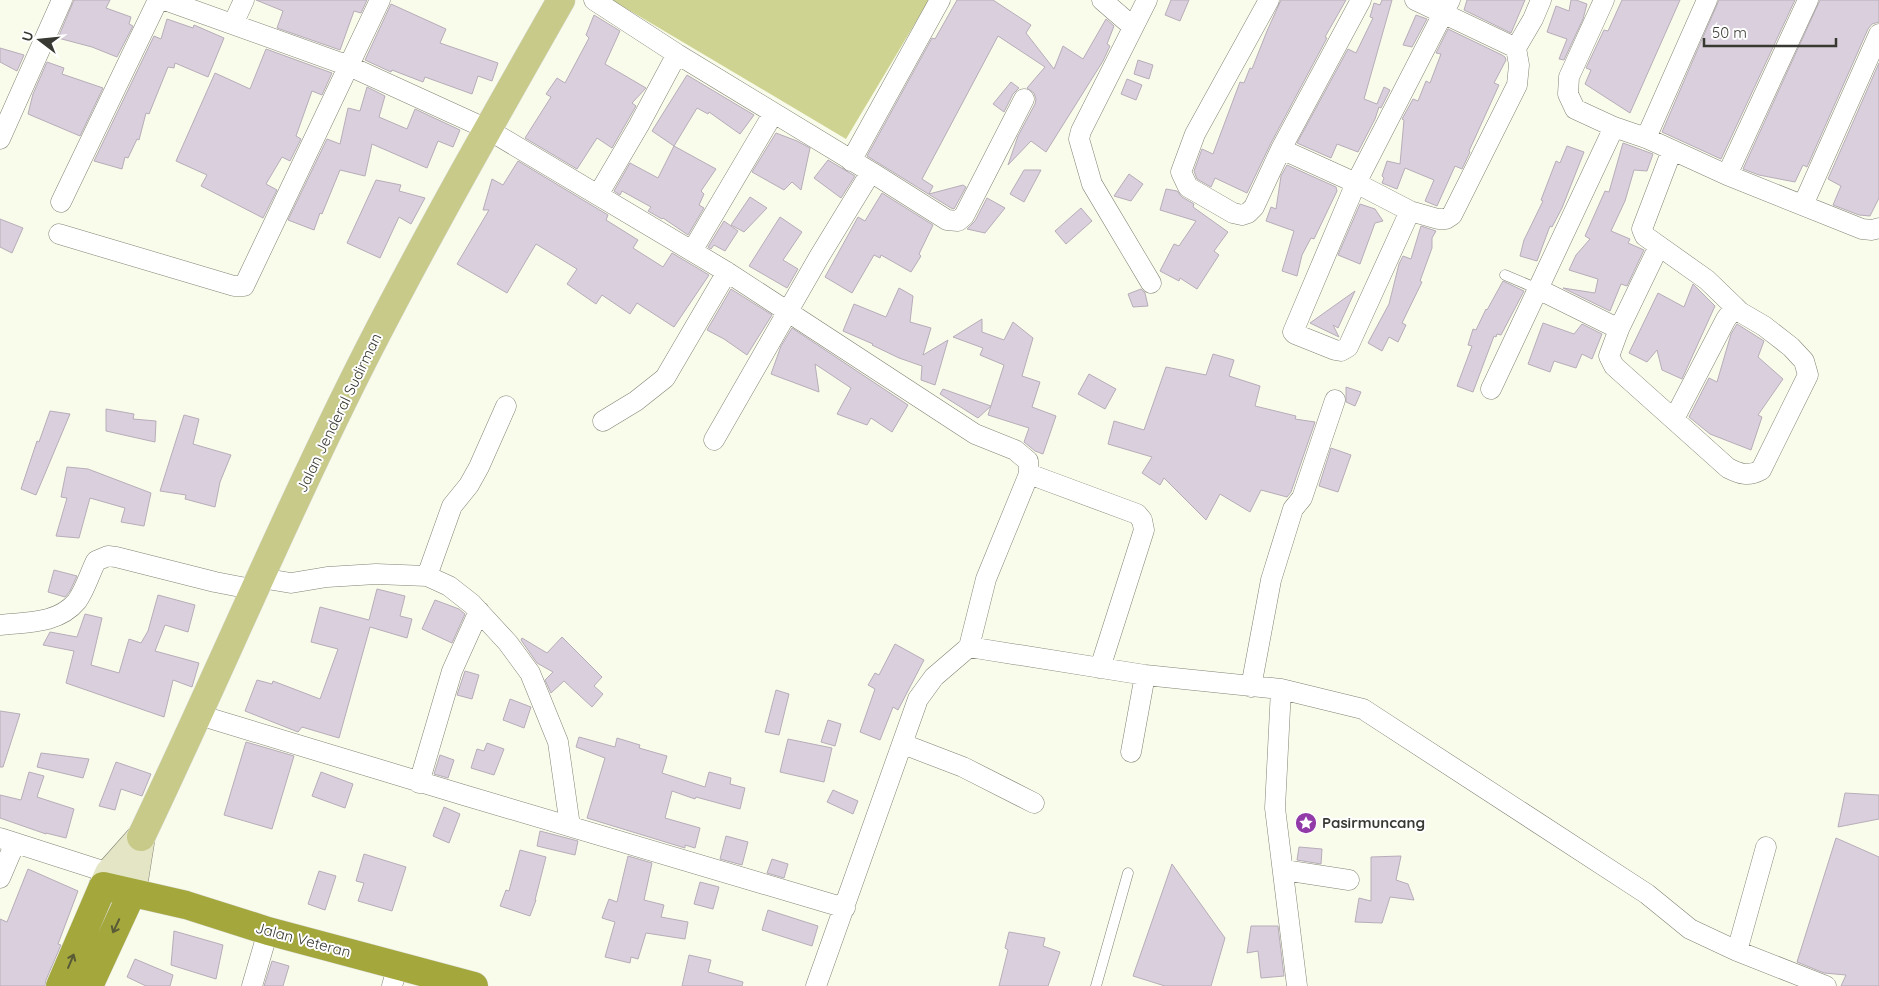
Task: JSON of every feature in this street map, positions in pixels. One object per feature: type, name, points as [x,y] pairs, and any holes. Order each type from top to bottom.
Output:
[{"type":"highway","name":"Jalan Veteran","points":[[106,879],[132,893],[186,905],[268,931],[395,976],[474,986]]},
{"type":"highway","points":[[60,986],[106,879]]},
{"type":"highway","points":[[89,986],[132,893]]},
{"type":"main road","name":"Jalan Jenderal Sudirman","points":[[141,837],[368,351],[487,129],[561,0]]},
{"type":"main road","points":[[106,879],[141,837]]},
{"type":"main road","points":[[132,893],[141,837]]},
{"type":"street","points":[[0,139],[62,0]]},
{"type":"street","points":[[61,202],[158,0]]},
{"type":"street","points":[[165,0],[258,35],[349,66],[487,129],[727,272],[975,434],[1015,450],[1028,461],[1029,474],[986,579],[970,647],[934,677],[918,699],[816,986]]},
{"type":"street","points":[[233,24],[244,0]]},
{"type":"street","points":[[59,234],[234,286],[244,286],[380,0]]},
{"type":"street","points":[[594,0],[773,114],[947,220],[958,221],[964,216],[1024,99]]},
{"type":"street","points":[[851,161],[940,0]]},
{"type":"street","points":[[1102,0],[1132,26]]},
{"type":"street","points":[[1147,0],[1132,26],[1081,131],[1079,139],[1092,184],[1151,283]]},
{"type":"street","points":[[1269,0],[1195,134],[1181,172],[1188,187],[1232,212],[1242,215],[1248,213],[1254,207],[1280,149],[1362,0]]},
{"type":"street","points":[[1415,0],[1447,7],[1516,48]]},
{"type":"street","points":[[1280,149],[1356,183],[1410,211],[1438,219],[1446,219],[1452,215],[1518,85],[1519,65],[1516,48],[1533,19],[1541,0]]},
{"type":"street","points":[[1604,0],[1569,77],[1568,94],[1575,109],[1803,206],[1862,229],[1872,230],[1879,228]]},
{"type":"street","points":[[1646,138],[1707,0]]},
{"type":"street","points":[[1727,175],[1808,0]]},
{"type":"street","points":[[1410,211],[1348,347],[1340,351],[1335,350],[1295,334],[1293,332],[1356,183],[1447,7]]},
{"type":"street","points":[[1803,206],[1879,34]]},
{"type":"street","points":[[598,195],[639,125],[677,54]]},
{"type":"street","points":[[692,251],[773,114]]},
{"type":"street","points":[[1491,389],[1614,127]]},
{"type":"street","points":[[1659,246],[1619,329],[1609,356],[1614,366],[1728,468],[1738,474],[1751,475],[1761,470],[1808,374],[1804,361],[1791,347],[1764,326],[1740,312],[1707,280],[1645,236],[1642,230],[1672,150]]},
{"type":"street","points":[[714,440],[856,194],[871,172]]},
{"type":"street","points":[[603,421],[636,401],[665,378],[727,272]]},
{"type":"street","points":[[1538,289],[1619,329]]},
{"type":"street","points":[[1674,419],[1726,319],[1735,307]]},
{"type":"street","points":[[1251,687],[1271,580],[1294,508],[1302,498],[1336,400]]},
{"type":"street","points":[[427,576],[452,506],[479,467],[506,406]]},
{"type":"street","points":[[1029,474],[1137,514],[1142,520],[1144,530],[1100,668]]},
{"type":"street","points":[[0,625],[42,621],[62,614],[78,600],[96,561],[108,556],[215,582],[291,583],[327,577],[376,574],[427,576],[449,586],[472,604],[508,643],[530,673],[558,742],[570,826]]},
{"type":"street","points":[[419,783],[452,671],[479,611]]},
{"type":"street","points":[[970,647],[1100,668],[1281,689],[1363,709],[1647,894],[1690,929],[1737,951],[1826,986]]},
{"type":"street","points":[[1131,752],[1145,674]]},
{"type":"street","points":[[1281,689],[1275,808],[1297,986]]},
{"type":"street","points":[[199,715],[419,783],[844,908]]},
{"type":"street","points":[[903,744],[963,767],[1034,803]]},
{"type":"street","points":[[0,878],[7,840],[106,879]]},
{"type":"street","points":[[1737,951],[1766,847]]},
{"type":"street","points":[[1284,870],[1349,880]]},
{"type":"street","points":[[252,986],[268,931]]},
{"type":"lane","points":[[1504,275],[1538,289]]},
{"type":"lane","points":[[1096,986],[1128,873]]},
{"type":"green space","points":[[612,0],[929,0],[846,139]]},
{"type":"building","points":[[74,0],[110,0],[106,8],[131,17],[129,24],[133,26],[117,57],[92,47],[58,38]]},
{"type":"building","points":[[256,0],[367,0],[361,13],[354,11],[340,50],[277,28],[283,11]]},
{"type":"building","points":[[957,0],[993,0],[1031,25],[1026,33],[1054,69],[1063,46],[1083,59],[1106,19],[1114,26],[1107,44],[1110,46],[1103,61],[1046,152],[1031,141],[1008,165],[1018,136],[1035,104],[1034,93],[1027,88],[1045,67],[998,36],[922,179],[933,186],[929,194],[963,185],[966,187],[954,209],[951,208],[867,156],[932,38],[935,39]]},
{"type":"building","points":[[1171,0],[1189,0],[1180,21],[1165,15]]},
{"type":"building","points":[[1281,0],[1346,0],[1325,37],[1327,38],[1271,143],[1247,193],[1215,178],[1211,187],[1197,179],[1194,171],[1202,149],[1213,154],[1240,82],[1244,83],[1250,68],[1252,69]]},
{"type":"building","points":[[1382,0],[1392,0],[1364,99],[1377,104],[1384,87],[1390,90],[1381,108],[1379,107],[1358,152],[1337,144],[1331,158],[1297,143],[1348,49],[1356,53],[1373,18],[1370,17],[1374,3],[1380,5]]},
{"type":"building","points":[[1467,0],[1525,0],[1511,33],[1464,10]]},
{"type":"building","points":[[1571,0],[1587,4],[1583,19],[1564,60],[1559,59],[1567,39],[1547,32],[1556,6],[1569,11]]},
{"type":"building","points":[[1622,0],[1680,0],[1630,113],[1585,84],[1591,70],[1586,68],[1604,30],[1608,31]]},
{"type":"building","points":[[1719,0],[1795,0],[1721,159],[1662,132]]},
{"type":"building","points":[[1820,0],[1879,0],[1879,22],[1872,24],[1868,29],[1807,167],[1803,165],[1795,182],[1759,175],[1743,169]]},
{"type":"building","points":[[391,4],[446,29],[440,43],[498,63],[492,81],[478,76],[472,94],[425,77],[423,82],[392,70],[391,72],[365,60]]},
{"type":"building","points":[[594,15],[620,31],[605,64],[646,88],[632,103],[636,106],[612,148],[597,138],[577,169],[525,138],[551,97],[546,94],[557,78],[565,83],[589,38],[586,35]]},
{"type":"building","points":[[1416,15],[1427,19],[1412,47],[1403,45]]},
{"type":"building","points":[[167,19],[193,28],[194,25],[224,38],[208,77],[175,63],[174,68],[168,67],[149,114],[146,113],[139,140],[137,139],[128,158],[125,157],[122,169],[94,161],[154,36],[161,39]]},
{"type":"building","points":[[1448,29],[1502,55],[1506,60],[1494,83],[1499,85],[1462,169],[1455,166],[1437,206],[1425,201],[1434,180],[1405,168],[1397,189],[1382,183],[1384,178],[1382,176],[1387,161],[1400,164],[1404,120],[1402,119],[1413,99],[1418,101],[1426,81],[1430,83],[1441,54],[1436,53]]},
{"type":"building","points":[[0,48],[24,55],[17,71],[0,62]]},
{"type":"building","points":[[266,49],[332,73],[322,95],[312,91],[296,136],[301,139],[290,161],[282,157],[266,184],[277,190],[263,218],[201,186],[207,175],[176,161],[215,73],[250,89]]},
{"type":"building","points":[[1138,60],[1153,65],[1149,79],[1134,74]]},
{"type":"building","points":[[47,62],[64,68],[62,74],[103,88],[80,136],[28,114],[33,94]]},
{"type":"building","points":[[1879,63],[1879,198],[1870,216],[1859,215],[1833,205],[1841,186],[1828,179]]},
{"type":"building","points":[[687,75],[754,115],[740,134],[709,112],[708,114],[697,108],[674,146],[652,131]]},
{"type":"building","points":[[1127,79],[1142,85],[1136,100],[1121,94]]},
{"type":"building","points":[[1011,82],[1019,88],[1013,94],[1004,112],[993,104]]},
{"type":"building","points":[[367,87],[385,96],[379,117],[407,129],[415,109],[460,130],[453,147],[438,141],[427,168],[372,144],[365,176],[340,170],[314,230],[288,220],[327,139],[340,144],[348,108],[360,111]]},
{"type":"building","points":[[776,133],[810,148],[801,190],[792,182],[784,190],[752,172]]},
{"type":"building","points":[[1623,143],[1653,154],[1647,171],[1634,170],[1625,201],[1611,231],[1630,239],[1628,243],[1644,250],[1627,286],[1621,284],[1610,311],[1563,288],[1595,293],[1598,279],[1569,270],[1576,255],[1590,239],[1585,236],[1605,191],[1609,192]]},
{"type":"building","points":[[674,146],[716,169],[701,191],[704,194],[699,205],[704,208],[688,235],[663,218],[648,211],[651,207],[622,191],[620,195],[614,191],[630,163],[658,178]]},
{"type":"building","points":[[1567,146],[1584,152],[1562,208],[1552,227],[1550,226],[1537,261],[1520,256],[1524,240],[1543,201],[1541,200],[1556,161],[1560,163]]},
{"type":"building","points":[[828,160],[855,176],[841,198],[814,178]]},
{"type":"building","points":[[518,161],[608,215],[606,220],[638,240],[633,248],[663,267],[672,253],[709,275],[674,327],[637,303],[630,314],[602,295],[596,304],[567,284],[577,269],[536,244],[507,293],[457,264],[489,210],[483,210],[492,179],[503,185]]},
{"type":"building","points":[[1287,165],[1336,187],[1337,191],[1314,239],[1311,238],[1302,255],[1297,276],[1282,271],[1294,231],[1266,221],[1271,207],[1276,209],[1281,176]]},
{"type":"building","points":[[1024,170],[1041,170],[1024,202],[1010,194]]},
{"type":"building","points":[[1129,174],[1143,184],[1131,201],[1114,196]]},
{"type":"building","points":[[376,180],[401,185],[399,191],[425,198],[411,224],[399,217],[380,258],[347,243]]},
{"type":"building","points":[[1166,189],[1177,191],[1182,197],[1194,204],[1193,207],[1228,232],[1214,251],[1219,255],[1197,289],[1180,278],[1179,281],[1160,271],[1174,244],[1179,246],[1196,221],[1160,210]]},
{"type":"building","points":[[882,193],[933,225],[919,254],[921,256],[911,272],[881,255],[880,258],[874,255],[852,293],[825,277],[858,217],[865,221]]},
{"type":"building","points":[[750,197],[767,208],[744,232],[731,225]]},
{"type":"building","points":[[987,198],[1005,208],[985,233],[967,229],[975,221]]},
{"type":"building","points":[[1360,204],[1375,209],[1383,221],[1375,223],[1360,264],[1338,255]]},
{"type":"building","points":[[1081,208],[1092,221],[1066,244],[1055,231]]},
{"type":"building","points":[[780,217],[802,232],[783,260],[798,269],[787,288],[749,266]]},
{"type":"building","points":[[0,219],[23,228],[12,253],[0,247]]},
{"type":"building","points":[[724,221],[738,231],[725,251],[714,245],[711,249],[708,247]]},
{"type":"building","points":[[1421,226],[1436,231],[1432,238],[1432,248],[1420,281],[1422,282],[1402,323],[1406,325],[1398,342],[1389,337],[1382,351],[1368,343],[1389,304],[1399,264],[1403,256],[1411,259]]},
{"type":"building","points":[[1503,281],[1524,291],[1501,335],[1497,334],[1496,337],[1494,336],[1473,392],[1457,386],[1472,346],[1468,345],[1473,329],[1476,330]]},
{"type":"building","points":[[1693,284],[1715,306],[1682,379],[1662,370],[1657,350],[1647,362],[1629,353],[1658,293],[1684,307]]},
{"type":"building","points":[[899,288],[913,296],[910,322],[931,328],[923,355],[948,340],[935,385],[921,380],[922,366],[899,358],[843,331],[854,304],[886,317]]},
{"type":"building","points":[[731,289],[772,315],[747,355],[707,330]]},
{"type":"building","points":[[1141,289],[1145,293],[1148,306],[1133,307],[1128,294]]},
{"type":"building","points":[[1355,291],[1338,328],[1333,325],[1339,337],[1310,323]]},
{"type":"building","points":[[982,319],[982,332],[1004,340],[1013,322],[1033,338],[1022,376],[1040,382],[1032,407],[1056,416],[1043,454],[1035,451],[1024,442],[1029,428],[988,415],[1004,365],[980,355],[983,348],[953,337]]},
{"type":"building","points":[[1543,323],[1574,334],[1582,324],[1602,334],[1592,359],[1582,354],[1576,368],[1554,361],[1550,372],[1528,364]]},
{"type":"building","points":[[1737,324],[1764,341],[1758,357],[1783,379],[1758,415],[1762,417],[1751,450],[1710,434],[1689,417],[1709,378],[1717,382],[1731,334]]},
{"type":"building","points":[[792,328],[908,405],[892,432],[871,418],[867,425],[837,414],[851,388],[815,364],[819,392],[771,374],[781,346]]},
{"type":"building","points":[[1213,354],[1234,360],[1229,376],[1260,386],[1255,406],[1296,416],[1295,419],[1315,422],[1291,492],[1287,497],[1261,490],[1250,512],[1220,494],[1206,520],[1164,478],[1160,485],[1142,473],[1152,457],[1108,444],[1114,421],[1144,430],[1166,367],[1206,375]]},
{"type":"building","points":[[1089,374],[1116,389],[1105,409],[1078,394]]},
{"type":"building","points":[[1346,387],[1361,392],[1355,406],[1346,402]]},
{"type":"building","points":[[943,389],[991,406],[978,418],[940,394]]},
{"type":"building","points":[[106,409],[134,414],[133,419],[156,421],[155,442],[106,431]]},
{"type":"building","points":[[50,411],[70,414],[36,495],[21,489],[37,441],[39,442]]},
{"type":"building","points":[[184,415],[199,419],[193,444],[231,455],[220,482],[215,507],[185,499],[186,495],[160,491]]},
{"type":"building","points":[[1331,448],[1351,455],[1338,492],[1319,486]]},
{"type":"building","points":[[67,467],[88,469],[151,493],[144,526],[121,522],[125,508],[90,498],[79,538],[56,536],[67,498],[61,497]]},
{"type":"building","points":[[54,570],[77,576],[65,597],[48,592]]},
{"type":"building","points":[[377,589],[405,596],[400,616],[412,619],[407,638],[370,627],[339,738],[302,727],[298,732],[245,711],[257,680],[272,684],[273,681],[320,699],[338,649],[311,642],[320,607],[369,620]]},
{"type":"building","points":[[158,595],[195,605],[188,632],[165,625],[155,651],[199,663],[192,687],[173,680],[164,717],[66,683],[74,651],[43,645],[50,632],[77,637],[85,614],[102,618],[91,665],[119,673],[129,639],[141,643],[148,631]]},
{"type":"building","points":[[435,600],[459,609],[465,614],[452,643],[422,629]]},
{"type":"building","points":[[562,637],[602,677],[594,686],[603,694],[592,707],[564,681],[551,693],[545,680],[553,672],[537,663],[521,640],[522,638],[547,653]]},
{"type":"building","points":[[895,644],[924,660],[898,710],[893,707],[880,740],[860,732],[875,689],[868,685],[875,673],[879,675]]},
{"type":"building","points":[[465,671],[479,675],[472,699],[457,695]]},
{"type":"building","points":[[776,690],[789,694],[779,735],[765,732]]},
{"type":"building","points":[[510,699],[531,707],[524,728],[503,720]]},
{"type":"building","points":[[0,711],[20,714],[3,767],[0,767]]},
{"type":"building","points":[[828,720],[841,724],[835,746],[821,742]]},
{"type":"building","points":[[579,737],[615,747],[617,738],[640,745],[639,748],[667,756],[662,773],[705,787],[709,772],[731,778],[730,784],[745,788],[740,809],[696,797],[695,799],[672,791],[665,818],[700,828],[695,848],[685,845],[685,848],[587,818],[605,758],[576,747]]},
{"type":"building","points":[[788,739],[832,748],[824,782],[780,772]]},
{"type":"building","points":[[246,742],[294,756],[272,829],[224,815]]},
{"type":"building","points":[[487,743],[504,749],[494,775],[471,768],[477,749],[484,751]]},
{"type":"building","points":[[41,753],[89,759],[83,778],[37,767]]},
{"type":"building","points":[[440,755],[454,760],[448,778],[434,774]]},
{"type":"building","points":[[116,762],[151,774],[142,796],[121,789],[115,810],[99,806]]},
{"type":"building","points":[[29,772],[44,776],[37,797],[74,809],[66,838],[46,834],[0,818],[0,795],[21,800]]},
{"type":"building","points":[[321,772],[353,784],[345,808],[312,796]]},
{"type":"building","points":[[833,790],[858,801],[853,814],[827,802]]},
{"type":"building","points":[[1845,793],[1879,795],[1879,819],[1838,827]]},
{"type":"building","points":[[444,807],[460,814],[449,843],[433,836]]},
{"type":"building","points":[[540,831],[578,841],[575,855],[537,846]]},
{"type":"building","points":[[726,836],[748,842],[742,865],[720,859]]},
{"type":"building","points":[[1836,838],[1879,857],[1879,986],[1841,986],[1846,975],[1824,973],[1797,962]]},
{"type":"building","points":[[1299,847],[1322,849],[1321,864],[1297,860]]},
{"type":"building","points":[[520,850],[546,857],[536,900],[530,916],[500,906],[506,890],[509,891]]},
{"type":"building","points":[[364,854],[406,867],[392,911],[358,901],[364,883],[356,881]]},
{"type":"building","points":[[628,856],[652,863],[644,900],[664,905],[661,917],[688,922],[685,939],[646,933],[638,959],[631,957],[630,963],[605,957],[615,922],[602,918],[609,899],[617,902]]},
{"type":"building","points":[[1401,856],[1396,880],[1408,884],[1414,900],[1390,897],[1382,923],[1355,922],[1359,898],[1371,901],[1371,857]]},
{"type":"building","points":[[772,859],[788,864],[784,878],[767,873]]},
{"type":"building","points":[[1172,864],[1225,938],[1211,986],[1165,986],[1133,976]]},
{"type":"building","points":[[28,869],[78,891],[58,944],[61,945],[45,986],[0,986],[0,919],[7,922]]},
{"type":"building","points":[[319,871],[336,876],[325,910],[308,904]]},
{"type":"building","points":[[700,882],[719,887],[713,909],[694,904]]},
{"type":"building","points":[[768,910],[818,926],[812,946],[762,930]]},
{"type":"building","points":[[1251,926],[1278,926],[1284,976],[1261,978],[1258,951],[1247,953]]},
{"type":"building","points":[[174,931],[223,945],[216,979],[171,965]]},
{"type":"building","points":[[1009,932],[1045,938],[1043,946],[1060,952],[1048,986],[999,986],[1008,950],[1005,948]]},
{"type":"building","points":[[689,955],[711,960],[708,972],[743,982],[742,986],[682,986]]},
{"type":"building","points":[[135,959],[173,975],[170,986],[146,986],[127,977]]},
{"type":"building","points":[[272,961],[289,966],[283,986],[264,986]]},
{"type":"place","name":"Pasirmuncang","points":[[1306,823]]}]
